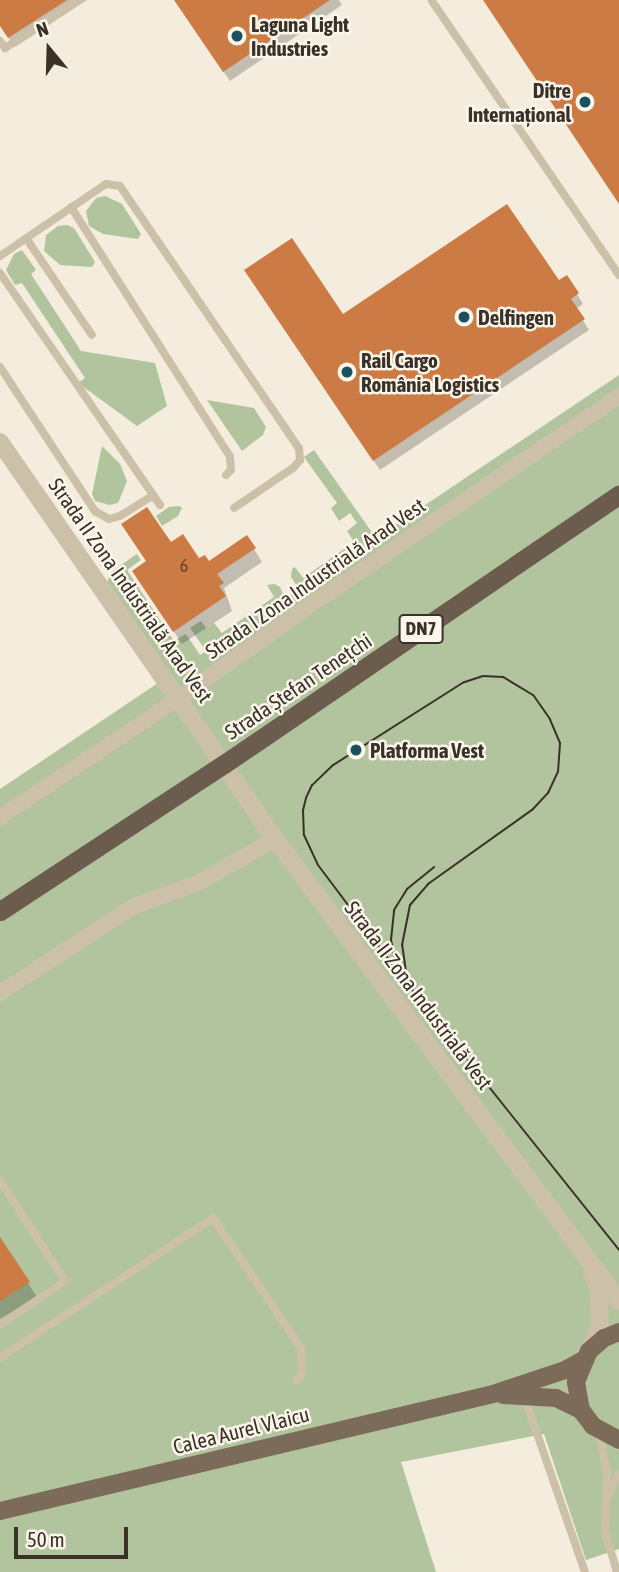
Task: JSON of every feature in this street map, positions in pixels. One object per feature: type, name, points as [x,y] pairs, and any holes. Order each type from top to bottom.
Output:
[{"type":"highway","name":"Strada Ștefan Tenețchi","points":[[0,911],[224,764],[619,495]]},
{"type":"main road","name":"Calea Aurel Vlaicu","points":[[4,1508],[493,1394],[565,1370],[586,1356],[604,1338],[619,1332]]},
{"type":"main road","points":[[586,1356],[576,1382],[581,1410],[593,1426],[619,1440]]},
{"type":"main road","name":"Calea Aurel Vlaicu","points":[[493,1394],[556,1398],[581,1410]]},
{"type":"street","name":"Strada I Zona Industrială Arad Vest","points":[[0,817],[179,698],[306,608],[619,396]]},
{"type":"street","name":"Strada II Zona Industrială Arad Vest","points":[[0,442],[224,764]]},
{"type":"street","name":"Strada II Zona Industrială Vest","points":[[224,764],[275,839],[434,1057],[619,1301]]},
{"type":"street","points":[[0,993],[134,906],[198,883],[275,839]]},
{"type":"street","name":"Strada II Zona Industrială Vest","points":[[582,1251],[598,1286],[600,1307],[600,1326],[586,1356]]},
{"type":"lane","points":[[0,41],[5,48],[79,0]]},
{"type":"lane","points":[[431,0],[619,275]]},
{"type":"lane","points":[[0,256],[106,184],[120,186],[299,448],[300,460],[293,468],[234,508]]},
{"type":"lane","points":[[71,207],[230,457],[231,470],[226,475]]},
{"type":"lane","points":[[26,238],[92,335]]},
{"type":"lane","points":[[0,273],[160,505]]},
{"type":"lane","points":[[0,367],[95,511],[109,519],[120,516],[153,495]]},
{"type":"lane","points":[[0,1181],[65,1281],[0,1325]]},
{"type":"lane","points":[[0,1358],[213,1218],[301,1348],[302,1373],[296,1381]]},
{"type":"lane","points":[[523,1396],[585,1572]]},
{"type":"lane","points":[[593,1426],[601,1440],[604,1456],[607,1497],[603,1518],[617,1572]]},
{"type":"lane","points":[[607,1497],[619,1474]]},
{"type":"green space","points":[[105,196],[122,204],[141,234],[138,239],[103,234],[89,226],[86,211],[96,198]]},
{"type":"green space","points":[[67,225],[74,228],[95,262],[92,267],[60,265],[44,251],[46,235],[58,226]]},
{"type":"green space","points":[[22,250],[36,270],[31,274],[81,351],[155,363],[167,406],[137,426],[78,383],[85,378],[22,283],[15,285],[6,270],[14,254]]},
{"type":"green space","points":[[619,375],[619,1549],[586,1560],[544,1434],[401,1462],[436,1572],[0,1572],[0,789],[170,675],[107,585],[112,571],[137,554],[141,560],[127,570],[174,641],[186,634],[200,655],[206,651],[190,628],[201,621],[206,628],[214,623],[222,633],[274,597],[267,585],[275,584],[280,587],[285,599],[299,589],[291,577],[292,569],[295,567],[303,578],[354,542],[347,531],[357,523],[350,513],[339,521],[331,508],[337,503],[304,457],[314,450],[376,538]]},
{"type":"green space","points":[[207,400],[254,408],[266,427],[263,435],[242,451]]},
{"type":"green space","points":[[102,446],[120,464],[127,481],[118,503],[109,505],[95,501],[92,494]]},
{"type":"green space","points":[[169,507],[182,508],[178,516],[162,526],[156,516]]},
{"type":"building","points":[[0,0],[67,0],[8,38],[0,26]]},
{"type":"building","name":"Laguna Light Industries","points":[[174,0],[330,0],[223,72]]},
{"type":"building","name":"Ditre Internațional","points":[[483,0],[619,0],[619,204]]},
{"type":"building","name":"Delfingen","points":[[507,204],[559,280],[567,275],[579,293],[571,299],[585,319],[373,461],[244,270],[292,238],[343,314]]},
{"type":"building","points":[[147,507],[171,542],[183,534],[199,558],[205,555],[209,561],[247,535],[256,548],[217,574],[224,583],[219,586],[226,596],[173,632],[132,571],[146,561],[121,524]]},
{"type":"building","points":[[0,1237],[30,1282],[0,1301]]},
{"type":"tram line","points":[[414,993],[406,972],[402,945],[410,905],[428,884],[533,809],[548,793],[558,772],[560,743],[550,719],[533,695],[503,677],[483,676],[464,682],[333,765],[312,785],[306,798],[303,810],[304,835],[318,865],[414,993],[619,1250]]},
{"type":"tram line","points":[[395,962],[391,940],[394,910],[407,889],[434,867]]},
{"type":"place","name":"Laguna Light Industries","points":[[237,36]]},
{"type":"place","name":"Ditre Internațional","points":[[585,102]]},
{"type":"place","name":"Delfingen","points":[[464,317]]},
{"type":"place","name":"Rail Cargo România Logistics","points":[[347,372]]},
{"type":"place","name":"Platforma Vest","points":[[356,750]]}]
